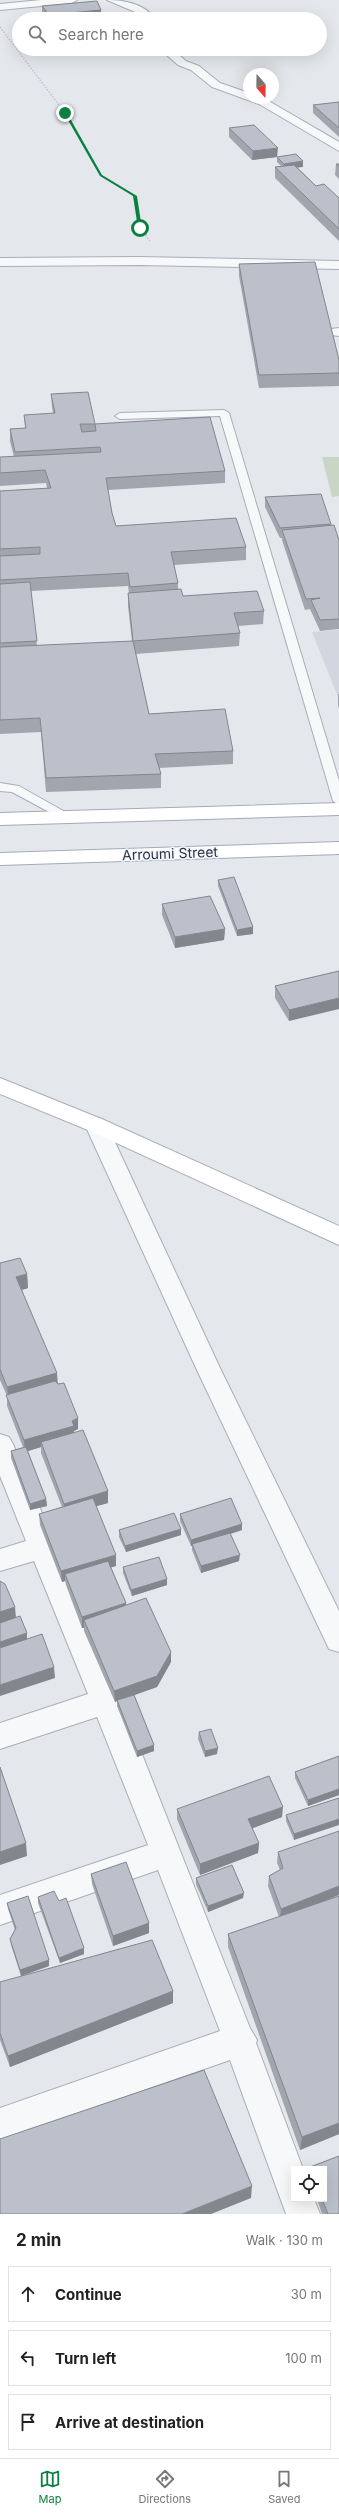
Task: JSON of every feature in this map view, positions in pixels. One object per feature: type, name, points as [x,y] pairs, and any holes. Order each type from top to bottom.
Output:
[{"type":"main road","points":[[0,819],[339,809]]},
{"type":"main road","name":"Arroumi Street","points":[[0,859],[339,848]]},
{"type":"main road","points":[[0,1085],[96,1126],[339,1236]]},
{"type":"street","points":[[0,7],[72,0]]},
{"type":"street","points":[[112,0],[143,12]]},
{"type":"street","points":[[174,56],[182,63],[195,68],[216,85],[243,95]]},
{"type":"street","points":[[266,104],[339,147]]},
{"type":"street","points":[[0,262],[140,261],[339,265]]},
{"type":"street","points":[[96,1126],[212,1375],[339,1640]]},
{"type":"street","points":[[0,1444],[107,1701],[165,1853],[241,2040],[291,2181]]},
{"type":"street","points":[[0,1560],[42,1547]]},
{"type":"street","points":[[0,1736],[107,1701]]},
{"type":"street","points":[[0,1910],[165,1853]]},
{"type":"street","points":[[0,2124],[241,2040]]},
{"type":"street","points":[[298,2202],[303,2214]]},
{"type":"lane","points":[[120,416],[224,413],[339,801]]},
{"type":"lane","points":[[0,787],[15,789],[68,817]]},
{"type":"path","points":[[0,27],[12,43]]},
{"type":"path","points":[[22,56],[65,113],[101,176],[135,196],[140,228],[155,248],[140,261]]},
{"type":"shaded area","points":[[339,630],[339,697],[338,697],[312,632]]},
{"type":"green space","points":[[322,457],[339,457],[339,496],[332,497]]},
{"type":"building","points":[[97,1],[101,10],[80,12],[47,12],[42,6]]},
{"type":"building","points":[[339,102],[339,128],[313,105]]},
{"type":"building","points":[[254,125],[278,148],[253,151],[229,128]]},
{"type":"building","points":[[296,154],[303,161],[284,164],[277,157]]},
{"type":"building","points":[[294,165],[316,186],[324,184],[339,198],[339,229],[275,167]]},
{"type":"building","points":[[315,262],[339,360],[339,373],[259,375],[239,264]]},
{"type":"building","points":[[88,392],[95,424],[210,417],[225,471],[106,478],[112,513],[116,526],[236,518],[246,547],[171,552],[178,583],[130,587],[128,573],[0,580],[0,556],[40,554],[40,547],[0,549],[0,491],[51,488],[45,470],[0,473],[0,457],[101,452],[100,447],[15,452],[10,429],[26,428],[24,415],[55,413],[51,394]],"holes":[[[80,424],[95,424],[96,431],[82,432]]]},
{"type":"building","points":[[321,494],[331,524],[280,528],[265,497]]},
{"type":"building","points":[[334,525],[339,540],[339,619],[320,620],[311,600],[320,598],[306,599],[282,530]]},
{"type":"building","points":[[30,582],[37,641],[0,643],[0,584]]},
{"type":"building","points":[[181,589],[183,596],[257,591],[264,611],[234,613],[240,633],[133,641],[128,593]]},
{"type":"building","points":[[133,641],[149,714],[225,709],[233,751],[155,754],[161,774],[46,778],[40,718],[0,720],[0,647]]},
{"type":"building","points":[[234,877],[253,927],[237,930],[218,880]]},
{"type":"building","points":[[210,896],[225,929],[175,937],[162,904]]},
{"type":"building","points":[[339,971],[339,998],[289,1010],[275,986]]},
{"type":"building","points":[[20,1258],[27,1274],[16,1277],[57,1373],[7,1387],[0,1369],[0,1263]]},
{"type":"building","points":[[55,1381],[58,1384],[64,1383],[78,1418],[72,1421],[74,1426],[24,1440],[6,1395]]},
{"type":"building","points":[[83,1430],[108,1491],[64,1504],[41,1442]]},
{"type":"building","points":[[26,1447],[46,1499],[30,1504],[11,1451]]},
{"type":"building","points":[[93,1498],[116,1555],[61,1571],[39,1514]]},
{"type":"building","points":[[231,1498],[242,1524],[191,1540],[180,1514]]},
{"type":"building","points":[[174,1513],[181,1529],[125,1546],[119,1530]]},
{"type":"building","points":[[230,1533],[240,1555],[201,1566],[192,1544]]},
{"type":"building","points":[[159,1557],[167,1579],[131,1590],[123,1567]]},
{"type":"building","points":[[108,1561],[126,1603],[82,1617],[65,1574]]},
{"type":"building","points":[[0,1581],[5,1584],[15,1607],[0,1612]]},
{"type":"building","points":[[146,1598],[171,1652],[157,1676],[114,1691],[84,1620]]},
{"type":"building","points":[[20,1616],[27,1633],[0,1642],[0,1623]]},
{"type":"building","points":[[42,1634],[54,1667],[0,1685],[0,1648]]},
{"type":"building","points":[[134,1695],[154,1745],[137,1751],[117,1700]]},
{"type":"building","points":[[211,1729],[218,1748],[205,1751],[199,1732]]},
{"type":"building","points":[[339,1756],[339,1789],[308,1800],[295,1772]]},
{"type":"building","points":[[0,1767],[26,1843],[0,1852]]},
{"type":"building","points":[[269,1776],[283,1807],[248,1819],[259,1843],[200,1864],[177,1809]]},
{"type":"building","points":[[339,1798],[339,1819],[294,1834],[286,1815]]},
{"type":"building","points":[[339,1831],[339,1886],[281,1909],[269,1876],[283,1868],[278,1852]]},
{"type":"building","points":[[126,1862],[149,1923],[113,1936],[91,1874]]},
{"type":"building","points":[[232,1865],[244,1893],[208,1906],[196,1878]]},
{"type":"building","points":[[54,1891],[59,1901],[66,1898],[84,1948],[59,1958],[38,1897]]},
{"type":"building","points":[[28,1896],[49,1960],[20,1970],[10,1939],[16,1928],[7,1903]]},
{"type":"building","points":[[339,1896],[339,2123],[302,2137],[228,1934]]},
{"type":"building","points":[[152,1940],[173,1991],[8,2056],[0,2033],[0,1982]]},
{"type":"building","points":[[204,2070],[252,2186],[182,2214],[0,2214],[0,2139]]},
{"type":"building","points":[[339,2156],[339,2214],[328,2214],[323,2202],[327,2202],[327,2166],[313,2166]]},
{"type":"route","points":[[65,113],[101,176],[135,196],[140,228]]}]
